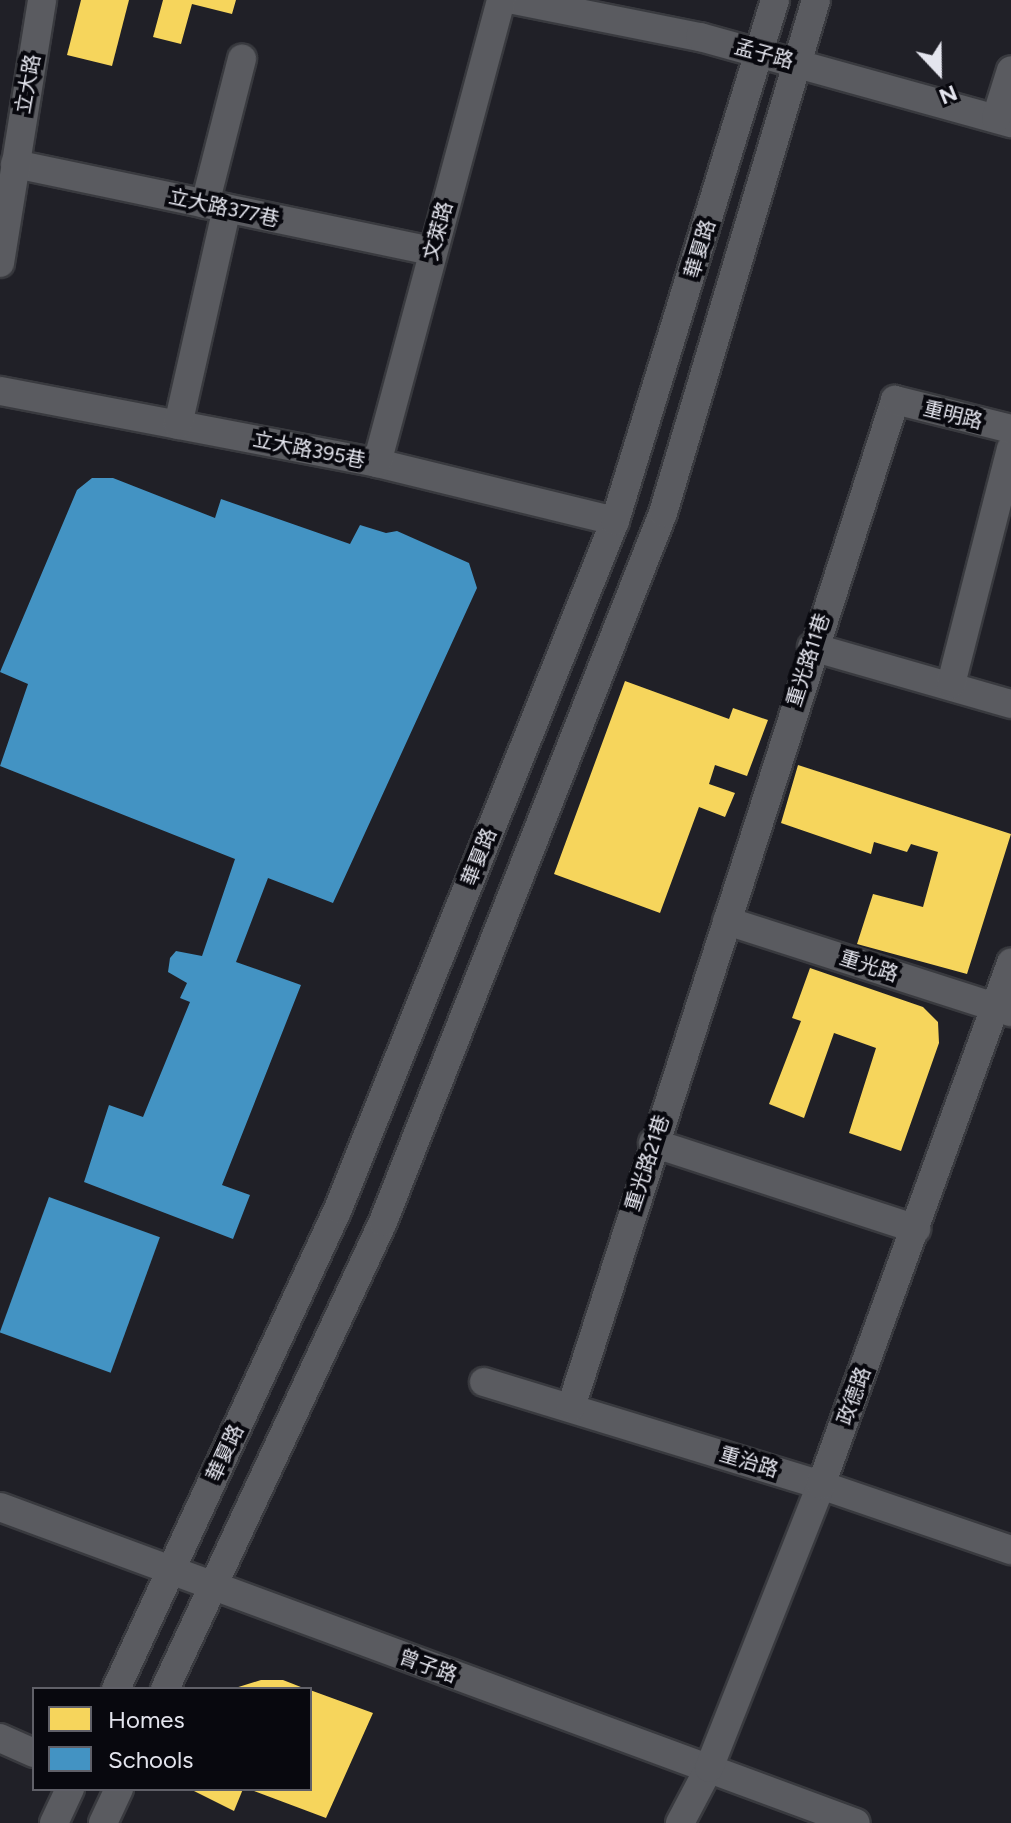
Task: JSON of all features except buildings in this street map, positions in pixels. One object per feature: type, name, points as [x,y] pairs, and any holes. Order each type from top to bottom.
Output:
[{"type":"street","name":"立大路","points":[[0,263],[2,233],[42,0]]},
{"type":"street","name":"文萊路","points":[[377,463],[501,0]]},
{"type":"street","name":"孟子路","points":[[514,0],[797,62],[1004,121]]},
{"type":"street","name":"華夏路","points":[[117,1687],[338,1209],[615,521],[775,0]]},
{"type":"street","name":"華夏路","points":[[166,1687],[383,1222],[663,513],[816,0]]},
{"type":"street","points":[[178,425],[242,59]]},
{"type":"street","points":[[1004,121],[1011,70]]},
{"type":"street","name":"立大路377巷","points":[[15,164],[432,251]]},
{"type":"street","name":"立大路395巷","points":[[0,391],[377,463],[615,521]]},
{"type":"street","name":"重明路","points":[[895,400],[1011,429]]},
{"type":"street","name":"重光路11巷","points":[[727,921],[812,647],[895,400]]},
{"type":"street","points":[[951,684],[1011,449]]},
{"type":"street","points":[[812,647],[951,684],[1011,704]]},
{"type":"street","name":"重光路","points":[[727,921],[1004,1009]]},
{"type":"street","name":"重光路21巷","points":[[571,1407],[653,1143],[727,921]]},
{"type":"street","name":"政德路","points":[[680,1823],[709,1768],[821,1485],[916,1229],[1004,1009],[1011,963]]},
{"type":"street","points":[[429,980],[471,996]]},
{"type":"street","points":[[653,1143],[916,1229]]},
{"type":"street","name":"重治路","points":[[484,1382],[821,1485],[1011,1550]]},
{"type":"street","name":"曾子路","points":[[0,1507],[856,1823]]},
{"type":"street","points":[[0,1738],[32,1752]]},
{"type":"street","points":[[54,1823],[69,1791]]},
{"type":"street","points":[[103,1823],[118,1791]]}]
